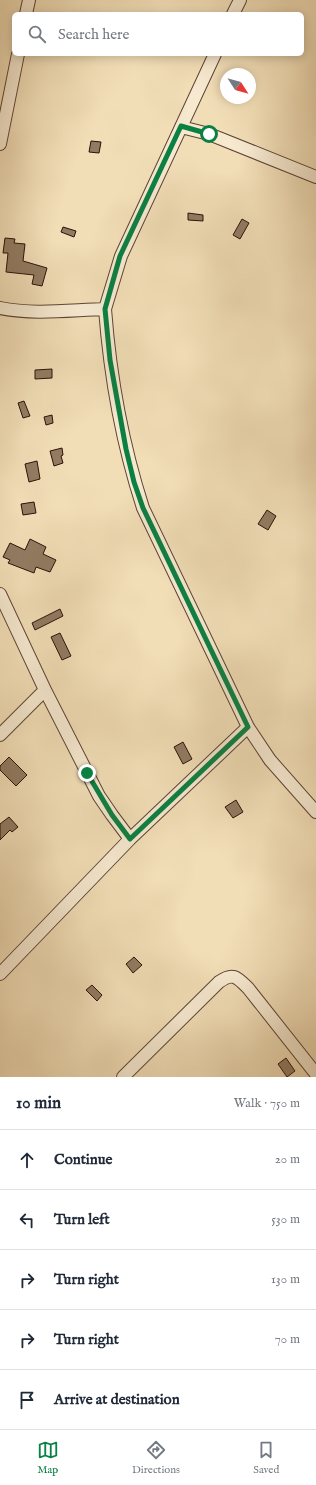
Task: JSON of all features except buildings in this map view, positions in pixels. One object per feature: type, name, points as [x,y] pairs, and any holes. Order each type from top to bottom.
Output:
[{"type":"street","points":[[26,12],[29,0]]},
{"type":"street","points":[[234,12],[240,0]]},
{"type":"street","points":[[0,142],[18,56]]},
{"type":"street","points":[[214,56],[120,256],[105,309],[110,360],[126,449],[134,482],[143,508],[248,727],[270,760],[316,812]]},
{"type":"street","points":[[181,126],[209,134],[316,177]]},
{"type":"street","points":[[0,308],[13,311],[105,309]]},
{"type":"street","points":[[0,594],[45,690],[99,796],[130,839]]},
{"type":"street","points":[[0,735],[45,690]]},
{"type":"street","points":[[0,974],[130,839],[248,727]]},
{"type":"street","points":[[123,1077],[219,982],[226,977],[233,976],[239,979],[248,988],[316,1074]]},
{"type":"route","points":[[87,773],[99,796],[130,839],[248,727],[143,508],[134,482],[126,449],[110,360],[105,309],[120,256],[181,126],[209,134]]}]
